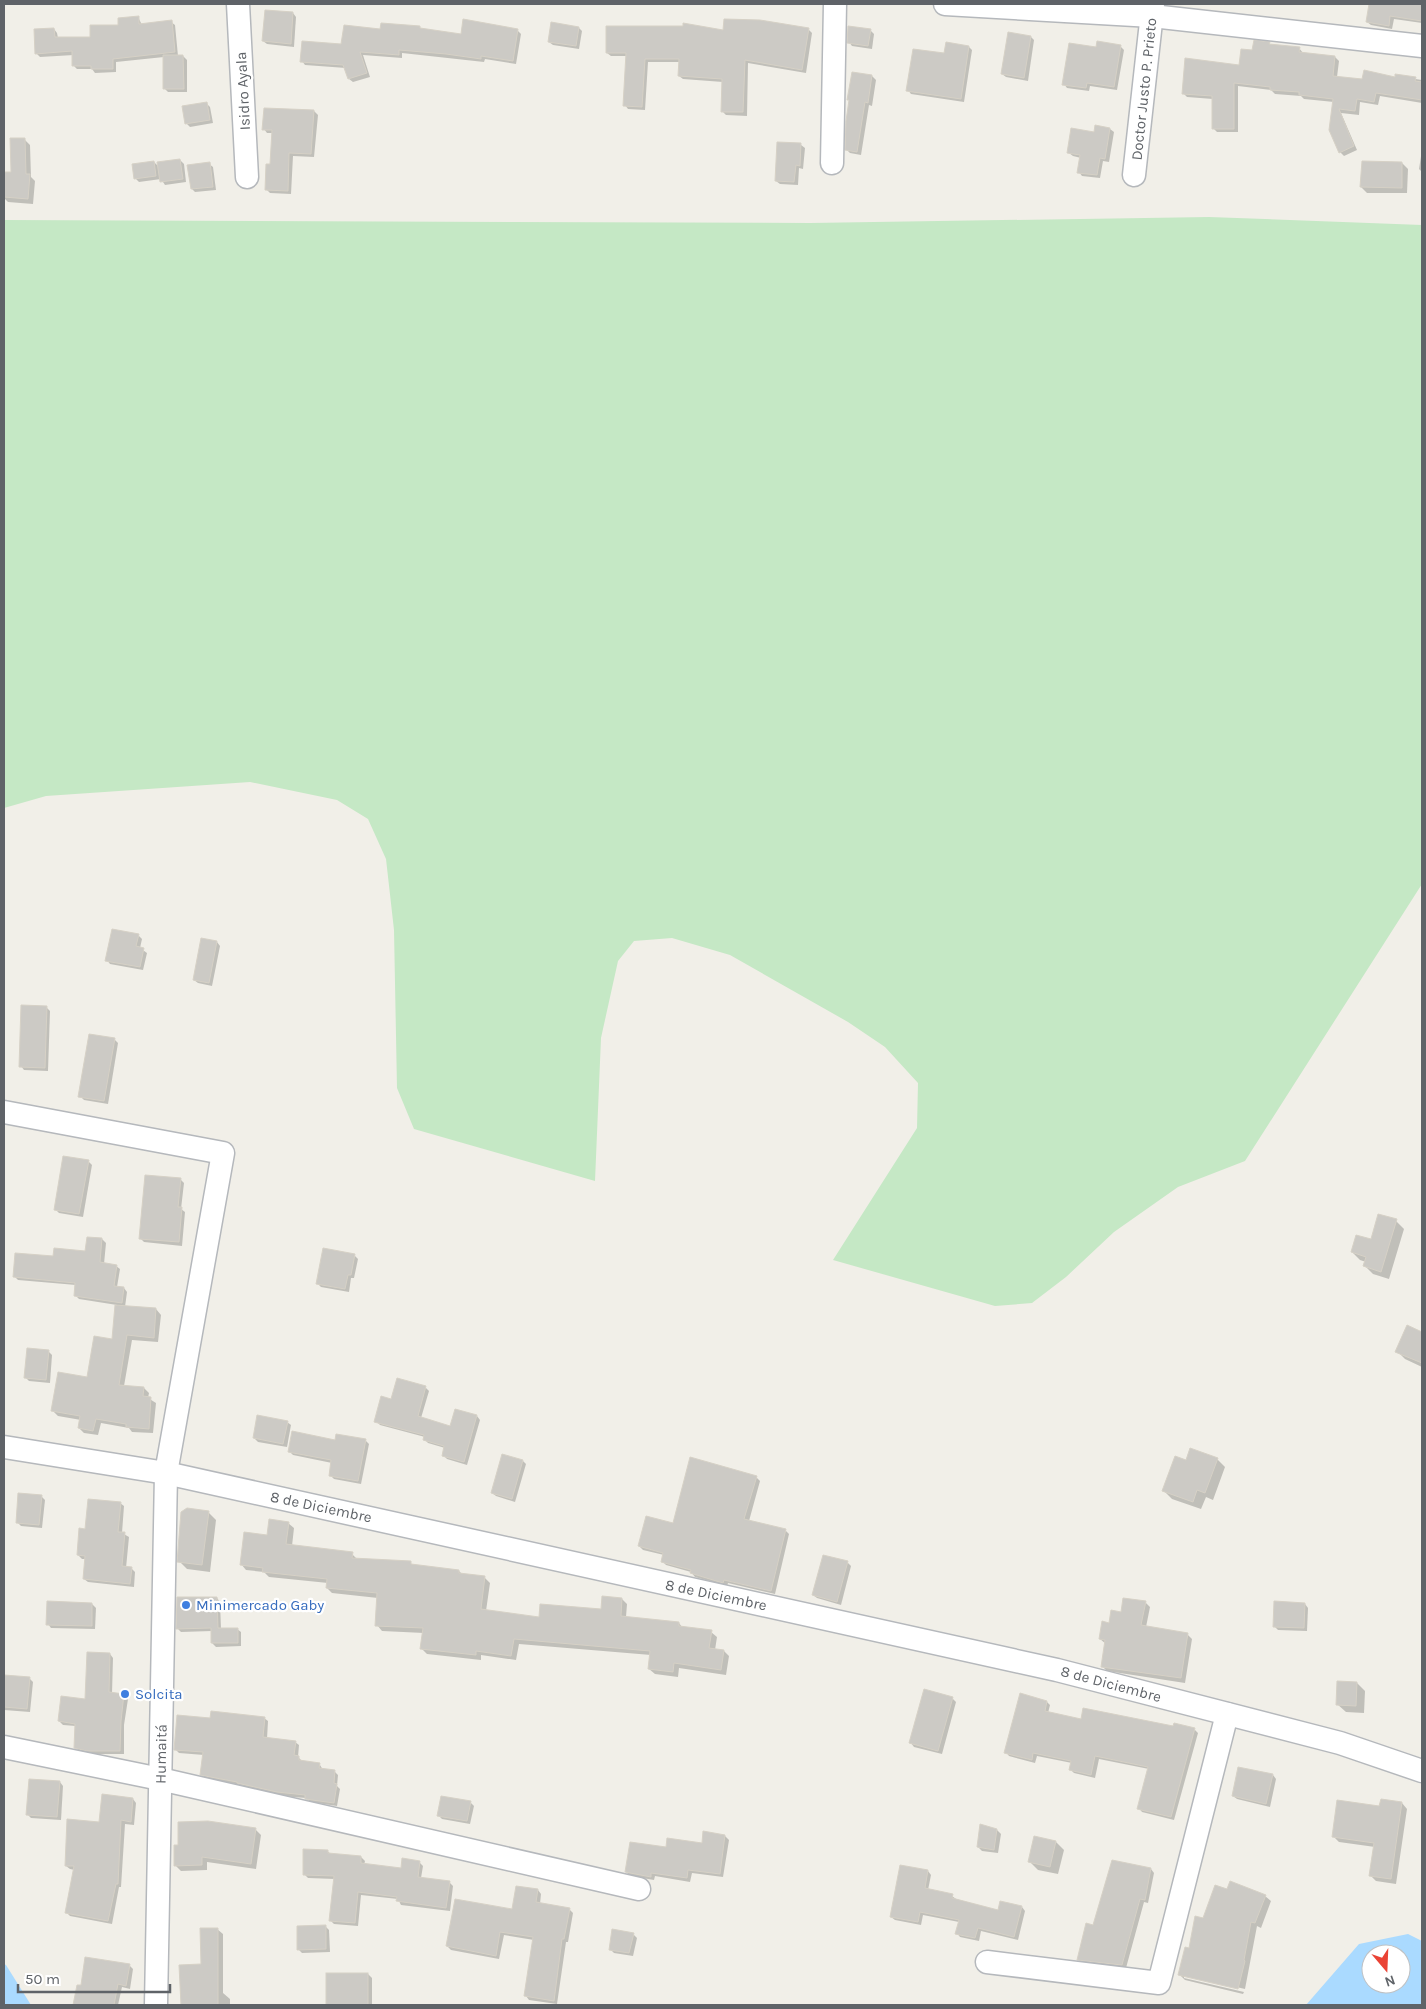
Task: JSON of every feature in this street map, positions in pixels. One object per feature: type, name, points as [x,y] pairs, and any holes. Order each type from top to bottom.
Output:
[{"type":"street","name":"Isidro Ayala","points":[[238,4],[247,177]]},
{"type":"street","points":[[832,163],[834,4]]},
{"type":"street","points":[[944,4],[1152,10],[1422,46]]},
{"type":"street","name":"Doctor Justo P. Prieto","points":[[1134,175],[1152,10]]},
{"type":"street","name":"Humaitá","points":[[4,1112],[223,1153],[166,1473],[156,2005]]},
{"type":"street","name":"8 de Diciembre","points":[[4,1447],[166,1473],[1057,1670],[1340,1743],[1422,1771]]},
{"type":"street","points":[[987,1962],[1159,1983],[1227,1714]]},
{"type":"street","points":[[4,1747],[160,1779],[639,1889]]},
{"type":"green space","points":[[1209,217],[1422,225],[1422,884],[1245,1161],[1178,1187],[1114,1232],[1066,1277],[1032,1303],[995,1306],[833,1260],[917,1128],[918,1083],[885,1047],[848,1022],[730,955],[672,938],[634,941],[618,961],[601,1038],[595,1181],[414,1129],[397,1088],[394,930],[386,859],[368,819],[337,800],[250,782],[46,796],[4,808],[4,220],[810,223]]},
{"type":"water","points":[[1408,1934],[1422,1941],[1422,2005],[1306,2005],[1359,1944]]},
{"type":"water","points":[[4,1964],[6,1965],[31,2005],[4,2005]]},
{"type":"building","points":[[1369,4],[1422,4],[1422,21],[1390,16],[1389,26],[1366,22]]},
{"type":"building","points":[[265,10],[293,12],[291,44],[262,41]]},
{"type":"building","points":[[139,16],[139,24],[172,20],[175,52],[113,59],[113,69],[91,69],[91,66],[72,66],[72,51],[35,54],[34,29],[54,28],[55,37],[90,37],[90,25],[118,25],[118,18]]},
{"type":"building","points":[[463,19],[518,29],[513,61],[481,56],[481,59],[399,50],[399,55],[360,52],[367,73],[348,79],[343,65],[300,62],[302,41],[341,44],[344,25],[380,29],[381,23],[420,26],[420,28],[461,34]]},
{"type":"building","points":[[724,19],[760,20],[809,28],[802,70],[745,60],[743,112],[721,112],[722,79],[678,76],[679,59],[645,59],[642,107],[623,106],[626,53],[606,53],[606,26],[683,26],[683,23],[723,30]]},
{"type":"building","points":[[551,22],[579,27],[576,46],[548,42]]},
{"type":"building","points":[[848,26],[871,29],[868,46],[847,43]]},
{"type":"building","points":[[1008,32],[1031,36],[1024,78],[1001,74]]},
{"type":"building","points":[[1254,40],[1270,42],[1269,44],[1300,47],[1299,52],[1335,56],[1333,76],[1362,79],[1364,70],[1395,77],[1395,74],[1416,77],[1415,81],[1422,82],[1422,100],[1376,93],[1374,102],[1357,99],[1355,111],[1339,109],[1354,146],[1339,153],[1329,130],[1333,99],[1299,95],[1299,92],[1270,90],[1270,87],[1234,83],[1234,129],[1212,129],[1212,96],[1182,94],[1185,58],[1239,65],[1241,49],[1252,50]]},
{"type":"building","points":[[1097,41],[1121,45],[1114,87],[1087,83],[1086,88],[1062,85],[1069,43],[1096,47]]},
{"type":"building","points":[[946,42],[969,46],[961,99],[906,91],[913,49],[944,53]]},
{"type":"building","points":[[163,55],[183,55],[184,89],[163,89]]},
{"type":"building","points":[[852,72],[872,75],[868,103],[865,102],[857,152],[845,150],[849,100],[847,100]]},
{"type":"building","points":[[207,102],[210,120],[185,124],[182,106]]},
{"type":"building","points":[[264,108],[314,110],[311,154],[289,153],[288,191],[265,190],[266,164],[270,164],[272,130],[262,130]]},
{"type":"building","points":[[1095,125],[1110,128],[1105,159],[1100,158],[1097,175],[1077,173],[1080,155],[1067,153],[1071,128],[1094,132]]},
{"type":"building","points":[[10,138],[25,138],[26,174],[30,174],[28,199],[4,197],[4,172],[11,172]]},
{"type":"building","points":[[777,142],[801,143],[800,166],[796,165],[794,182],[775,181]]},
{"type":"building","points":[[180,159],[183,179],[160,182],[157,162]]},
{"type":"building","points":[[154,161],[156,176],[134,179],[132,164]]},
{"type":"building","points":[[1362,161],[1402,162],[1402,188],[1360,187]]},
{"type":"building","points":[[210,162],[213,187],[191,189],[187,165]]},
{"type":"building","points":[[112,929],[139,934],[136,946],[144,948],[140,967],[105,961]]},
{"type":"building","points":[[201,938],[217,941],[209,983],[193,980]]},
{"type":"building","points":[[21,1005],[47,1006],[45,1068],[19,1067]]},
{"type":"building","points":[[89,1034],[115,1038],[104,1101],[78,1097]]},
{"type":"building","points":[[63,1156],[89,1160],[79,1214],[54,1210]]},
{"type":"building","points":[[145,1175],[181,1178],[178,1207],[182,1207],[179,1242],[139,1239]]},
{"type":"building","points":[[1378,1214],[1397,1219],[1381,1272],[1363,1266],[1366,1257],[1351,1252],[1356,1235],[1371,1239]]},
{"type":"building","points":[[87,1237],[102,1238],[100,1262],[117,1265],[114,1286],[124,1287],[122,1303],[74,1296],[75,1283],[13,1277],[15,1253],[53,1256],[54,1248],[85,1251]]},
{"type":"building","points":[[323,1248],[355,1254],[351,1275],[348,1275],[345,1289],[316,1284]]},
{"type":"building","points":[[115,1305],[156,1308],[154,1338],[127,1335],[119,1385],[144,1387],[143,1396],[151,1397],[149,1429],[126,1427],[126,1424],[96,1419],[93,1431],[78,1428],[80,1416],[51,1411],[58,1372],[87,1377],[94,1336],[112,1339]]},
{"type":"building","points":[[1407,1325],[1422,1332],[1422,1363],[1395,1352]]},
{"type":"building","points":[[27,1348],[49,1350],[46,1380],[24,1378]]},
{"type":"building","points":[[397,1378],[426,1386],[418,1416],[450,1426],[455,1409],[477,1415],[464,1462],[442,1456],[444,1446],[423,1440],[424,1435],[374,1422],[381,1396],[391,1399]]},
{"type":"building","points":[[257,1415],[288,1421],[283,1444],[253,1438]]},
{"type":"building","points":[[292,1431],[335,1440],[336,1434],[366,1439],[358,1481],[329,1476],[331,1460],[288,1452]]},
{"type":"building","points":[[1190,1448],[1218,1458],[1205,1493],[1197,1490],[1193,1502],[1162,1491],[1175,1456],[1186,1460]]},
{"type":"building","points":[[502,1454],[523,1460],[512,1499],[491,1493]]},
{"type":"building","points":[[690,1457],[757,1476],[744,1519],[786,1529],[771,1591],[724,1580],[723,1583],[690,1573],[691,1570],[661,1562],[663,1553],[638,1546],[646,1516],[673,1523]]},
{"type":"building","points":[[18,1493],[42,1495],[39,1525],[16,1523]]},
{"type":"building","points":[[88,1499],[121,1502],[118,1532],[125,1532],[122,1566],[132,1567],[130,1584],[83,1579],[85,1556],[77,1555],[79,1528],[85,1529]]},
{"type":"building","points":[[187,1508],[209,1511],[202,1565],[177,1562],[181,1512]]},
{"type":"building","points":[[269,1519],[289,1522],[286,1544],[353,1552],[352,1558],[411,1561],[411,1564],[459,1570],[459,1573],[485,1576],[481,1609],[539,1617],[540,1604],[601,1609],[602,1596],[622,1598],[621,1616],[679,1622],[679,1626],[712,1630],[709,1648],[724,1650],[721,1670],[674,1663],[673,1672],[648,1669],[650,1651],[514,1639],[511,1656],[476,1651],[476,1655],[420,1649],[423,1628],[375,1626],[377,1593],[326,1588],[327,1579],[262,1572],[263,1568],[240,1565],[244,1532],[267,1535]]},
{"type":"building","points":[[823,1555],[848,1561],[837,1602],[812,1595]]},
{"type":"building","points":[[177,1597],[217,1597],[218,1628],[238,1628],[238,1643],[211,1643],[211,1628],[176,1629]]},
{"type":"building","points":[[1123,1598],[1146,1601],[1141,1625],[1188,1633],[1181,1678],[1101,1667],[1105,1640],[1099,1639],[1102,1621],[1109,1623],[1111,1610],[1121,1612]]},
{"type":"building","points":[[47,1601],[92,1603],[92,1626],[46,1625]]},
{"type":"building","points":[[1274,1601],[1305,1603],[1304,1628],[1273,1627]]},
{"type":"building","points":[[87,1652],[110,1653],[109,1692],[124,1694],[120,1751],[87,1751],[74,1748],[75,1724],[58,1721],[61,1696],[85,1699]]},
{"type":"building","points":[[4,1675],[30,1677],[27,1709],[4,1707]]},
{"type":"building","points":[[1337,1681],[1357,1682],[1356,1706],[1336,1705]]},
{"type":"building","points":[[924,1689],[953,1697],[938,1751],[909,1743]]},
{"type":"building","points":[[1020,1693],[1047,1701],[1045,1711],[1081,1719],[1083,1708],[1173,1726],[1174,1723],[1195,1728],[1171,1817],[1137,1809],[1148,1767],[1095,1756],[1091,1775],[1069,1770],[1071,1761],[1033,1753],[1032,1760],[1004,1753]]},
{"type":"building","points":[[211,1711],[265,1717],[263,1737],[296,1741],[294,1755],[299,1756],[299,1760],[320,1763],[319,1768],[335,1770],[334,1783],[337,1784],[334,1803],[305,1799],[305,1795],[277,1792],[200,1775],[203,1752],[174,1750],[177,1715],[210,1718]]},
{"type":"building","points":[[1238,1767],[1273,1774],[1266,1804],[1232,1796]]},
{"type":"building","points":[[29,1779],[60,1781],[57,1817],[26,1815]]},
{"type":"building","points":[[102,1794],[133,1798],[131,1822],[121,1820],[118,1884],[116,1884],[108,1921],[65,1913],[74,1866],[65,1866],[67,1819],[99,1822]]},
{"type":"building","points":[[441,1796],[471,1801],[467,1821],[437,1816]]},
{"type":"building","points":[[1381,1799],[1402,1802],[1391,1879],[1369,1876],[1374,1843],[1332,1837],[1337,1800],[1379,1806]]},
{"type":"building","points":[[208,1821],[256,1828],[251,1864],[202,1857],[202,1865],[174,1866],[174,1845],[178,1845],[178,1822]]},
{"type":"building","points":[[980,1824],[997,1829],[994,1850],[977,1847]]},
{"type":"building","points":[[703,1831],[725,1835],[720,1874],[688,1870],[687,1878],[651,1873],[651,1877],[625,1872],[630,1842],[666,1847],[667,1838],[702,1843]]},
{"type":"building","points":[[1034,1836],[1056,1841],[1050,1867],[1028,1862]]},
{"type":"building","points":[[303,1849],[328,1850],[328,1853],[361,1856],[361,1863],[401,1868],[402,1858],[420,1861],[418,1877],[450,1881],[446,1908],[396,1901],[397,1897],[358,1892],[355,1923],[329,1921],[334,1876],[303,1875]]},
{"type":"building","points":[[1112,1860],[1151,1868],[1145,1900],[1140,1899],[1122,1965],[1077,1960],[1086,1923],[1093,1925]]},
{"type":"building","points":[[900,1865],[928,1870],[925,1888],[953,1894],[952,1898],[998,1910],[1000,1901],[1022,1906],[1014,1937],[978,1928],[975,1938],[955,1934],[959,1920],[920,1912],[918,1922],[890,1917]]},
{"type":"building","points":[[1230,1881],[1266,1895],[1255,1923],[1251,1922],[1245,1961],[1238,1989],[1178,1975],[1185,1947],[1189,1948],[1195,1916],[1203,1918],[1215,1885],[1227,1889]]},
{"type":"building","points":[[516,1886],[538,1889],[536,1902],[570,1908],[564,1939],[562,1939],[554,2001],[524,1996],[533,1937],[500,1932],[496,1956],[446,1946],[455,1899],[512,1909]]},
{"type":"building","points":[[326,1925],[326,1949],[297,1950],[297,1926]]},
{"type":"building","points":[[200,1928],[218,1928],[218,2005],[181,2005],[179,1965],[201,1964]]},
{"type":"building","points":[[612,1929],[634,1933],[629,1953],[609,1950]]},
{"type":"building","points":[[85,1957],[130,1964],[126,1986],[118,1984],[114,2005],[73,2005],[77,1985],[81,1985]]},
{"type":"building","points":[[326,1973],[368,1973],[368,2005],[326,2005]]},
{"type":"place","name":"Minimercado Gaby","points":[[186,1605]]},
{"type":"place","name":"Solcita","points":[[125,1694]]}]
